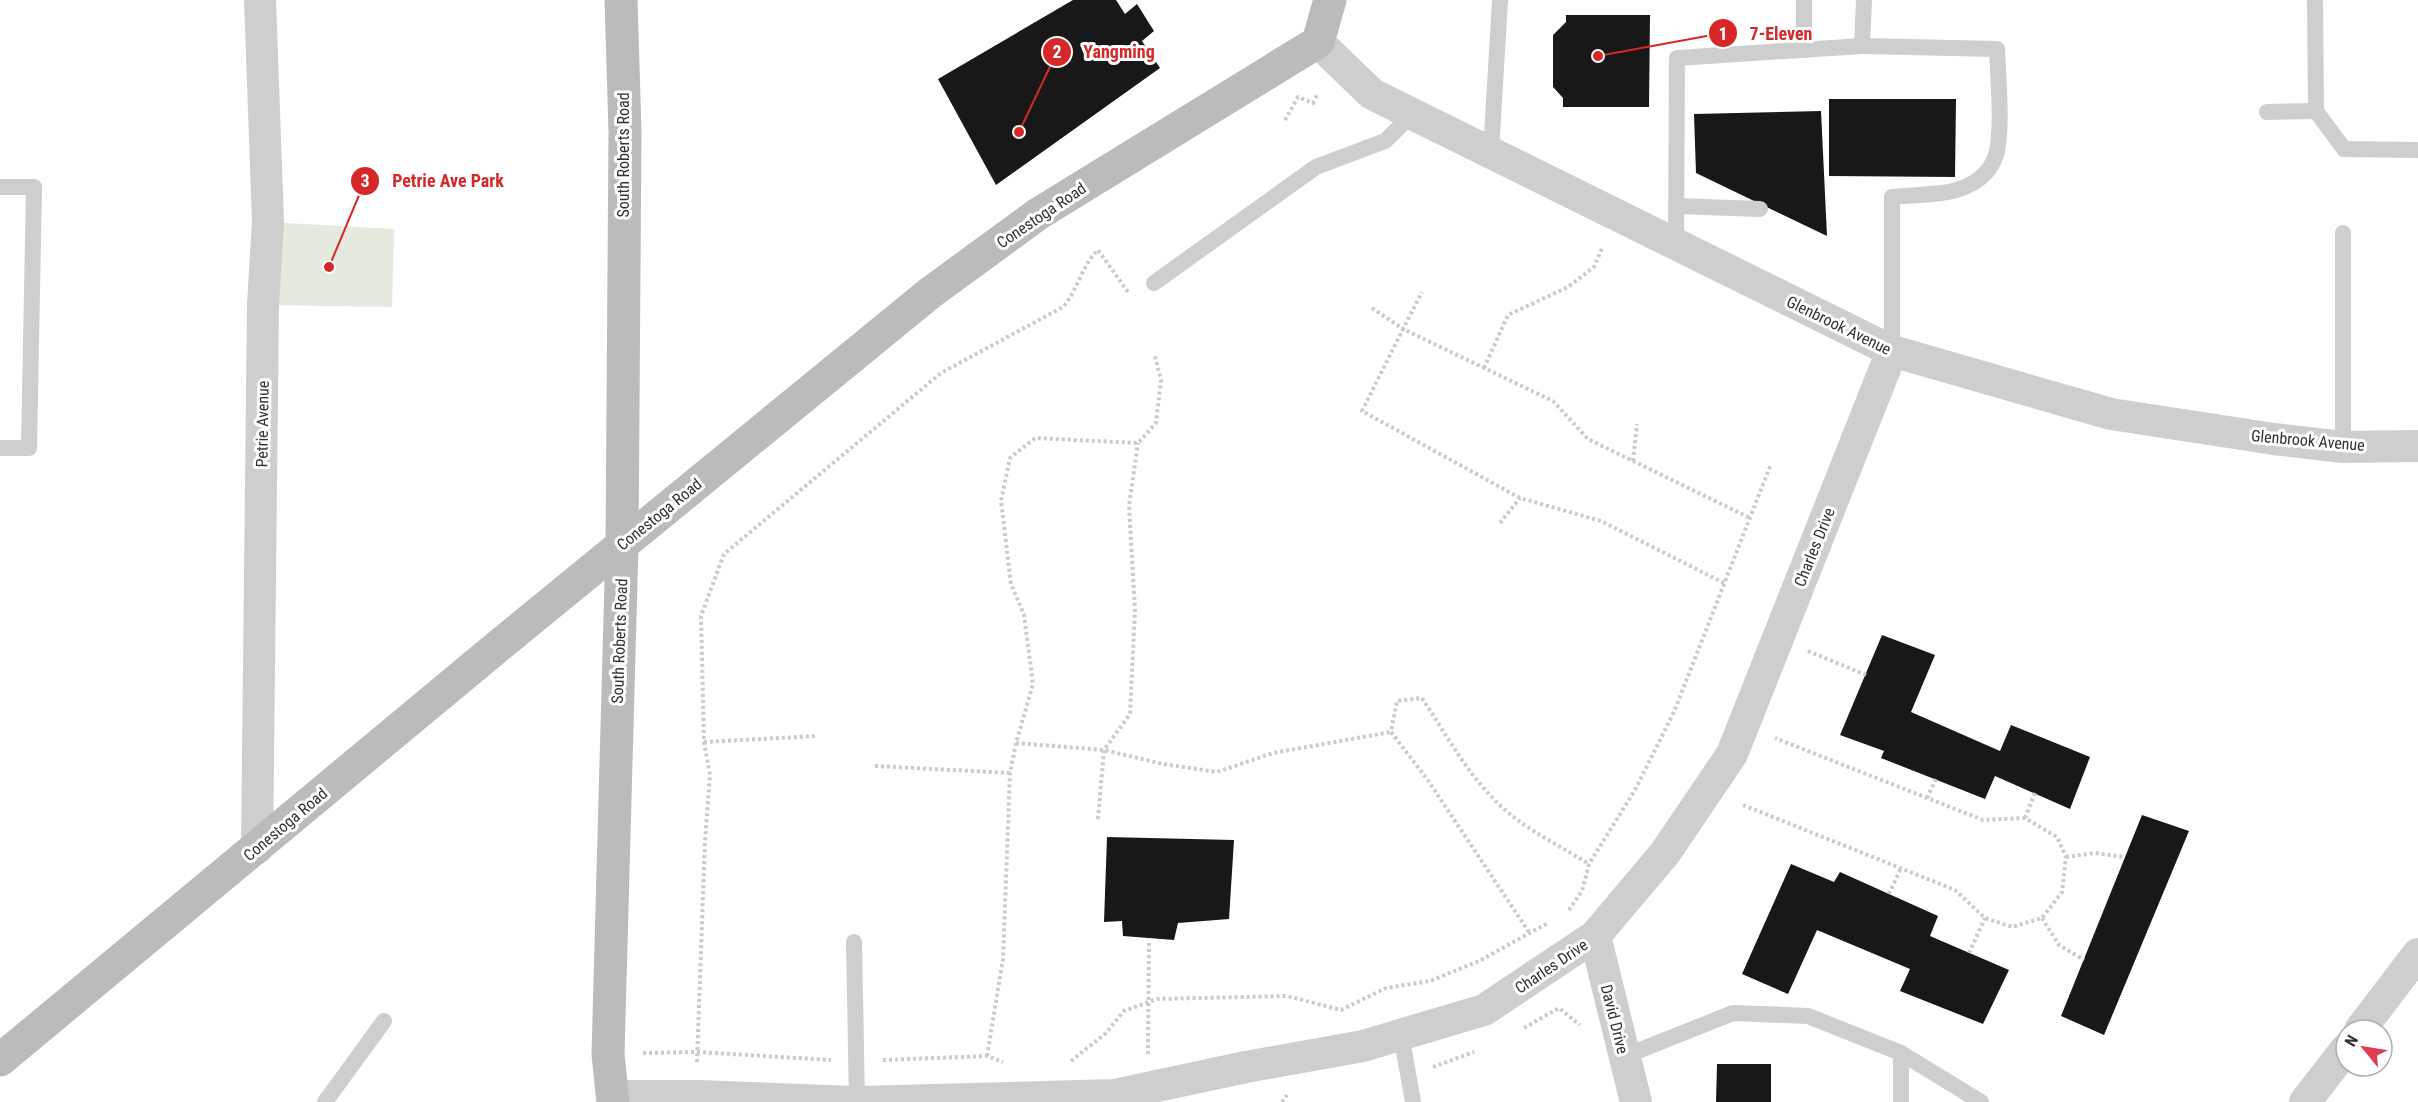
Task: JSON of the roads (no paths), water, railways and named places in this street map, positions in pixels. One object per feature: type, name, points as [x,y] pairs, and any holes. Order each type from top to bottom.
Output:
[{"type":"main road","name":"South Roberts Road","points":[[614,1099],[608,1054],[622,545],[624,131],[621,0]]},
{"type":"main road","points":[[1318,42],[1330,0]]},
{"type":"main road","name":"Conestoga Road","points":[[0,1060],[913,307],[1038,214],[1318,42]]},
{"type":"street","name":"Petrie Avenue","points":[[257,848],[263,305],[268,222],[260,0]]},
{"type":"street","name":"Glenbrook Avenue","points":[[1318,42],[1372,94],[1892,351],[2111,414],[2343,447],[2418,446]]},
{"type":"street","name":"Charles Drive","points":[[614,1099],[699,1096],[857,1102],[1115,1095],[1246,1067],[1363,1046],[1484,1010],[1595,936],[1665,853],[1732,754],[1892,351]]},
{"type":"street","name":"David Drive","points":[[1595,936],[1636,1102]]},
{"type":"street","points":[[2369,1018],[2418,954]]},
{"type":"street","points":[[2306,1102],[2334,1065]]},
{"type":"lane","points":[[1491,153],[1500,0]]},
{"type":"lane","points":[[1804,0],[1804,50]]},
{"type":"lane","points":[[1862,46],[1864,0]]},
{"type":"lane","points":[[2315,0],[2316,111],[2344,150],[2418,150]]},
{"type":"lane","points":[[1676,245],[1677,58],[1862,46],[1997,49],[1999,139],[1996,155],[1989,169],[1977,181],[1963,188],[1892,196],[1892,351]]},
{"type":"lane","points":[[2267,112],[2316,111]]},
{"type":"lane","points":[[1154,283],[1316,167],[1385,141],[1412,115]]},
{"type":"lane","points":[[0,187],[34,187],[29,448],[0,448]]},
{"type":"lane","points":[[1676,206],[1760,209]]},
{"type":"lane","points":[[2343,233],[2343,447]]},
{"type":"lane","points":[[854,942],[857,1102]]},
{"type":"lane","points":[[1625,1056],[1733,1013],[1808,1016],[1901,1053],[1981,1102]]},
{"type":"lane","points":[[325,1102],[384,1021]]},
{"type":"lane","points":[[1401,1034],[1413,1102]]},
{"type":"lane","points":[[1901,1053],[1901,1102]]},
{"type":"place","name":"7-Eleven","points":[[1598,56]]},
{"type":"place","name":"Yangming","points":[[1019,132]]},
{"type":"place","name":"Petrie Ave Park","points":[[329,267]]}]
